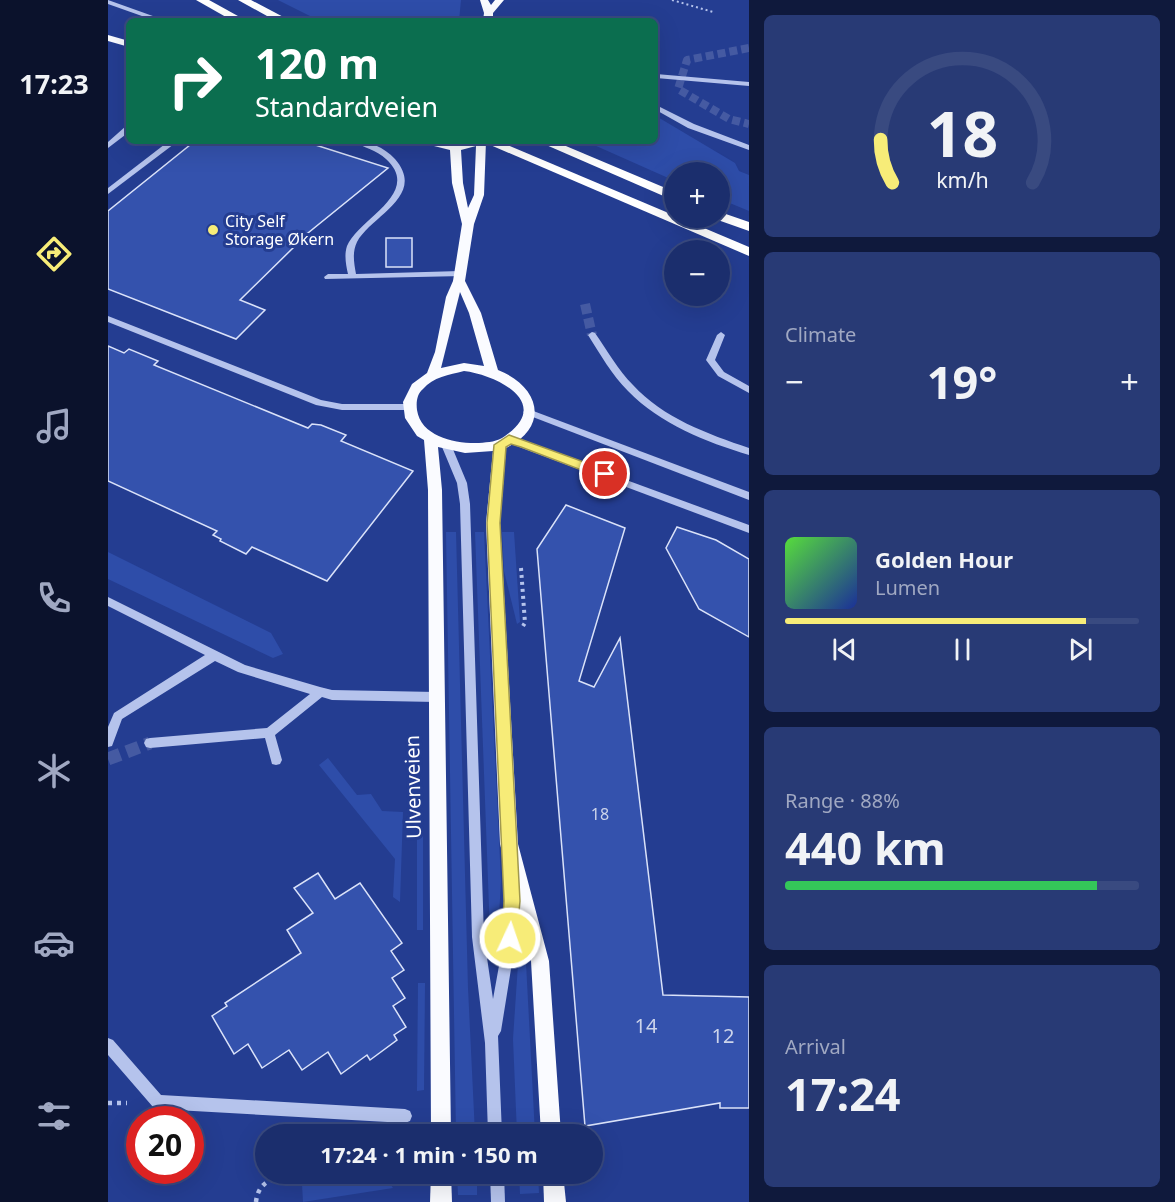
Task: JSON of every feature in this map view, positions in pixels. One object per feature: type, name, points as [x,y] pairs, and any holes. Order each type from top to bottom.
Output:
[{"type":"highway","points":[[192,0],[225,13]]},
{"type":"highway","points":[[201,0],[235,18]]},
{"type":"highway","points":[[243,0],[279,18]]},
{"type":"highway","points":[[259,0],[287,18]]},
{"type":"highway","points":[[489,144],[749,252]]},
{"type":"highway","points":[[550,144],[664,192]]},
{"type":"highway","points":[[730,220],[749,227]]},
{"type":"main road","points":[[484,0],[489,17]]},
{"type":"main road","points":[[489,17],[500,0]]},
{"type":"main road","points":[[108,38],[126,43]]},
{"type":"main road","points":[[433,374],[441,352],[452,297],[459,278],[468,224],[479,195],[482,144]]},
{"type":"main road","points":[[456,145],[454,171],[458,195],[468,224]]},
{"type":"main road","points":[[459,278],[472,298],[484,350],[492,370]]},
{"type":"main road","points":[[464,367],[492,370],[509,378],[520,388],[527,400],[528,412],[524,426],[505,442],[479,450],[439,444],[413,423],[408,407],[417,387],[433,374],[464,367]]},
{"type":"main road","points":[[505,442],[493,523],[509,844],[540,961],[550,1124]]},
{"type":"main road","name":"Ulvenveien","points":[[439,444],[435,490],[441,1124]]},
{"type":"main road","points":[[441,1184],[441,1202]]},
{"type":"main road","points":[[554,1184],[555,1202]]},
{"type":"street","points":[[108,2],[153,18]]},
{"type":"street","points":[[658,76],[749,84]]},
{"type":"street","points":[[658,108],[691,126],[749,148]]},
{"type":"street","points":[[108,146],[126,131]]},
{"type":"street","points":[[108,192],[170,144]]},
{"type":"street","points":[[352,276],[350,249],[353,241],[389,206],[400,184],[399,171],[390,157],[379,149],[365,144]]},
{"type":"street","points":[[328,276],[459,278]]},
{"type":"street","points":[[108,319],[319,404],[342,407],[408,407]]},
{"type":"street","points":[[592,334],[629,387],[649,406],[676,422],[719,442],[749,452]]},
{"type":"street","points":[[721,335],[710,360],[721,374],[749,390]]},
{"type":"street","points":[[528,412],[749,496]]},
{"type":"street","points":[[505,442],[749,529]]},
{"type":"street","points":[[439,444],[462,483],[465,504],[478,937],[492,1043],[495,1124]]},
{"type":"street","points":[[108,602],[242,669],[320,692],[332,695],[436,697]]},
{"type":"street","points":[[108,742],[118,716],[215,655]]},
{"type":"street","points":[[150,743],[269,733],[320,692]]},
{"type":"street","points":[[269,733],[276,760]]},
{"type":"street","points":[[492,1043],[510,938],[512,901],[509,844]]},
{"type":"street","points":[[108,1045],[158,1102],[220,1103],[405,1116]]},
{"type":"street","points":[[497,1184],[498,1202]]},
{"type":"path","points":[[672,0],[713,12]]},
{"type":"path","points":[[256,1202],[257,1191],[262,1184]]},
{"type":"shaded area","points":[[278,0],[461,0],[459,18],[314,18]]},
{"type":"shaded area","points":[[658,117],[735,163],[739,171],[749,175],[749,211],[730,203],[730,162],[664,162],[664,176],[592,144],[658,144]]},
{"type":"shaded area","points":[[446,532],[456,532],[468,988],[475,1124],[456,1124]]},
{"type":"shaded area","points":[[475,532],[484,532],[501,881],[498,934],[495,938],[490,934]]},
{"type":"shaded area","points":[[502,532],[514,532],[520,622],[517,624],[504,571]]},
{"type":"shaded area","points":[[108,552],[271,633],[283,654],[273,658],[108,579]]},
{"type":"shaded area","points":[[328,758],[357,795],[371,794],[382,811],[403,812],[400,902],[393,897],[395,859],[319,765]]},
{"type":"shaded area","points":[[417,829],[423,829],[423,930],[417,930]]},
{"type":"shaded area","points":[[524,961],[526,963],[534,1124],[517,1124],[513,1039],[518,964]]},
{"type":"shaded area","points":[[418,983],[425,983],[424,1090],[417,1091]]},
{"type":"shaded area","points":[[302,1184],[390,1184],[393,1188],[303,1202]]},
{"type":"shaded area","points":[[458,1184],[477,1184],[477,1195],[458,1195]]},
{"type":"shaded area","points":[[520,1184],[539,1184],[539,1193],[520,1194]]},
{"type":"building","name":"City Self Storage Økern","points":[[191,144],[312,144],[388,168],[292,246],[295,246],[240,300],[265,310],[236,339],[108,289],[108,211]]},
{"type":"building","points":[[386,238],[412,238],[412,267],[386,267]]},
{"type":"building","points":[[108,346],[124,353],[129,349],[158,361],[154,365],[308,428],[312,424],[321,425],[346,435],[341,441],[413,471],[327,581],[252,547],[246,554],[220,541],[221,539],[213,535],[217,531],[108,481]]},
{"type":"building","points":[[566,505],[625,528],[579,681],[594,687],[620,638],[663,995],[749,997],[749,1108],[720,1108],[720,1103],[597,1124],[585,1124],[537,549]]},
{"type":"building","points":[[677,527],[716,540],[749,559],[749,637],[699,609],[666,548]]},
{"type":"building","points":[[318,873],[335,899],[360,883],[402,943],[391,951],[404,970],[392,978],[405,998],[393,1006],[406,1027],[394,1035],[397,1040],[370,1060],[367,1055],[341,1074],[328,1052],[302,1070],[289,1050],[262,1068],[248,1044],[234,1054],[212,1016],[227,1006],[225,1003],[301,953],[287,930],[313,913],[294,888]]},
{"type":"tunnel","points":[[749,48],[687,60],[678,89],[729,119],[749,124]]},
{"type":"tunnel","points":[[585,304],[592,335]]},
{"type":"tunnel","points":[[108,759],[150,743]]},
{"type":"place","name":"City Self Storage Økern","points":[[213,230]]},
{"type":"route","points":[[510,938],[512,901],[493,523],[500,445],[509,440],[524,444],[605,474]]}]
